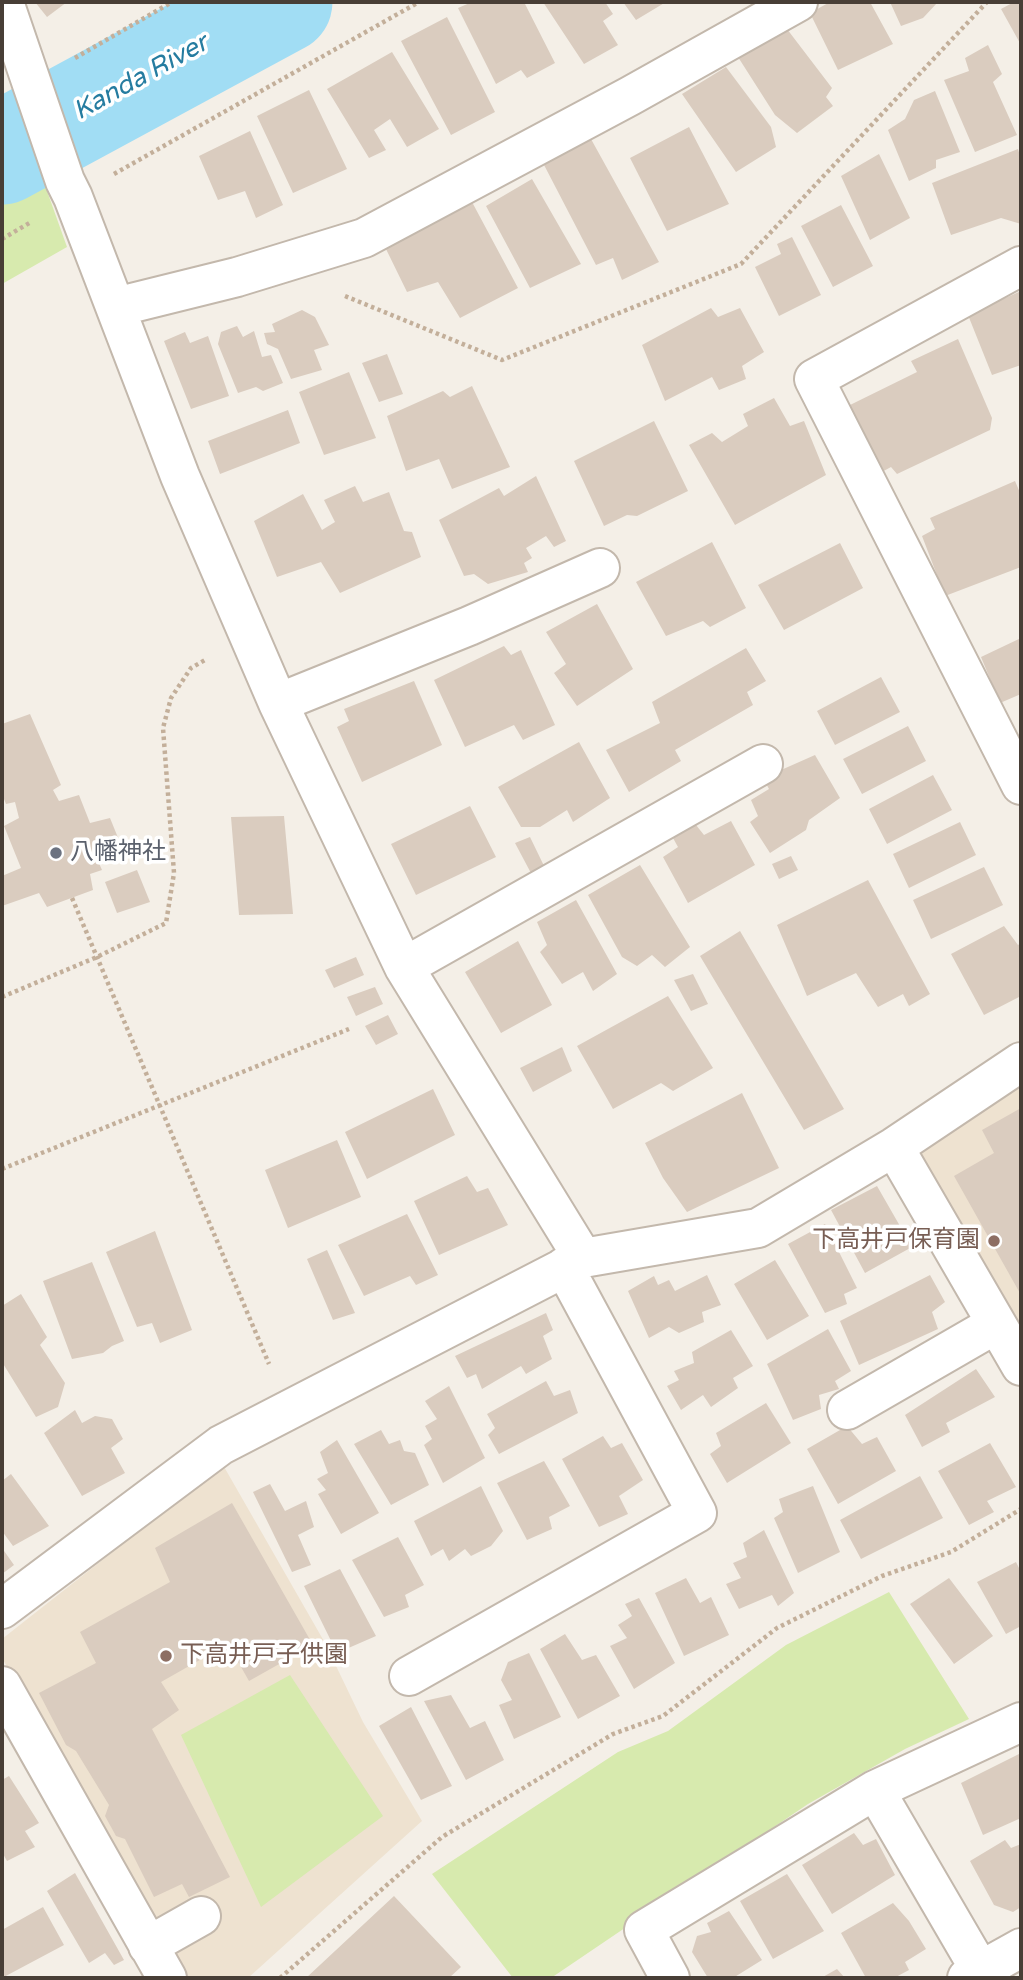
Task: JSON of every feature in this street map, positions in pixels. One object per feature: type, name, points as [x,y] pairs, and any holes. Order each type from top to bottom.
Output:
[{"type":"street","points":[[4,2],[69,189],[180,476],[278,703],[404,967],[573,1262],[698,1513],[409,1676]]},
{"type":"street","points":[[116,307],[364,238],[630,96],[798,2]]},
{"type":"street","points":[[1021,266],[814,379],[1021,785]]},
{"type":"street","points":[[278,703],[469,626],[600,568]]},
{"type":"street","points":[[404,967],[763,764]]},
{"type":"street","points":[[2,1609],[221,1445],[573,1262],[758,1228],[894,1147],[1021,1062]]},
{"type":"street","points":[[894,1147],[1021,1366]]},
{"type":"street","points":[[847,1410],[996,1324]]},
{"type":"street","points":[[2,1686],[158,1962],[201,1916]]},
{"type":"street","points":[[670,1978],[644,1930],[874,1790],[1021,1722]]},
{"type":"street","points":[[874,1790],[973,1974],[1021,1948]]},
{"type":"path","points":[[34,90],[172,2]]},
{"type":"path","points":[[2,239],[69,189],[419,2]]},
{"type":"path","points":[[271,266],[502,360],[741,264],[987,2]]},
{"type":"path","points":[[2,997],[97,957],[166,923],[174,873],[163,728],[171,698],[191,668],[248,634]]},
{"type":"path","points":[[72,898],[288,1410]]},
{"type":"path","points":[[2,1169],[349,1029]]},
{"type":"path","points":[[280,1978],[442,1837],[613,1734],[663,1716],[777,1628],[882,1576],[951,1552],[1021,1509]]},
{"type":"shaded area","name":"下高井戸保育園","points":[[1021,1084],[1021,1336],[913,1147]]},
{"type":"shaded area","points":[[223,1465],[325,1643],[363,1722],[422,1821],[248,1978],[189,1978],[2,1658],[2,1639]]},
{"type":"green space","points":[[42,177],[67,247],[2,284],[2,200]]},
{"type":"green space","points":[[889,1592],[969,1719],[905,1749],[808,1804],[551,1978],[513,1978],[432,1874],[618,1752],[668,1731],[786,1645]]},
{"type":"green space","points":[[290,1675],[383,1816],[261,1907],[181,1735]]},
{"type":"building","points":[[35,2],[67,2],[47,17]]},
{"type":"building","points":[[472,2],[524,2],[555,63],[527,78],[521,70],[496,84],[458,8]]},
{"type":"building","points":[[543,2],[605,2],[613,14],[603,21],[618,45],[584,64]]},
{"type":"building","points":[[623,2],[666,2],[636,20]]},
{"type":"building","points":[[830,2],[870,2],[893,44],[838,70],[810,13]]},
{"type":"building","points":[[890,2],[938,2],[923,18],[901,26]]},
{"type":"building","points":[[1014,2],[1021,2],[1021,45],[1001,9]]},
{"type":"building","points":[[447,17],[495,112],[451,135],[401,41]]},
{"type":"building","points":[[787,29],[832,88],[826,97],[833,106],[797,133],[775,115],[738,57]]},
{"type":"building","points":[[988,45],[1002,74],[993,82],[1017,135],[975,152],[944,80],[969,71],[965,58]]},
{"type":"building","points":[[392,52],[439,129],[407,147],[390,119],[374,130],[386,150],[369,158],[327,89]]},
{"type":"building","points":[[726,67],[771,127],[776,147],[736,172],[682,94]]},
{"type":"building","points":[[309,90],[347,169],[293,193],[257,116]]},
{"type":"building","points":[[935,91],[960,152],[936,160],[936,168],[909,181],[888,130],[905,119],[914,100]]},
{"type":"building","points":[[689,127],[729,204],[667,231],[630,158]]},
{"type":"building","points":[[250,131],[283,205],[256,218],[245,191],[218,200],[199,156]]},
{"type":"building","points":[[591,139],[659,262],[622,280],[613,258],[596,265],[543,163]]},
{"type":"building","points":[[1018,149],[1021,159],[1021,224],[1001,218],[951,235],[932,183]]},
{"type":"building","points":[[879,154],[910,218],[870,240],[841,176]]},
{"type":"building","points":[[532,179],[581,264],[530,288],[486,206]]},
{"type":"building","points":[[472,202],[518,288],[460,318],[438,282],[407,292],[386,249]]},
{"type":"building","points":[[841,205],[873,266],[833,287],[801,226]]},
{"type":"building","points":[[792,237],[821,295],[779,316],[755,267],[781,254],[777,244]]},
{"type":"building","points":[[1021,291],[1021,365],[992,375],[968,315]]},
{"type":"building","points":[[711,308],[718,317],[740,308],[764,352],[742,366],[746,379],[719,390],[712,377],[665,401],[642,345]]},
{"type":"building","points":[[302,310],[315,317],[329,345],[314,350],[322,370],[291,379],[278,349],[267,344],[264,333],[275,332],[272,324]]},
{"type":"building","points":[[237,326],[243,337],[254,331],[262,357],[271,355],[283,383],[263,391],[256,387],[238,393],[218,344],[221,332]]},
{"type":"building","points":[[185,332],[190,343],[208,336],[229,396],[191,409],[164,341]]},
{"type":"building","points":[[958,339],[992,418],[990,430],[897,474],[891,467],[880,473],[850,405],[917,372],[911,361]]},
{"type":"building","points":[[387,354],[403,394],[379,402],[362,363]]},
{"type":"building","points":[[349,372],[376,438],[324,455],[299,392]]},
{"type":"building","points":[[472,386],[510,467],[452,489],[439,459],[406,471],[387,416],[443,391],[450,397]]},
{"type":"building","points":[[774,398],[790,426],[804,421],[826,475],[735,525],[689,445],[712,433],[722,442],[748,426],[743,414]]},
{"type":"building","points":[[288,410],[300,443],[220,474],[208,441]]},
{"type":"building","points":[[654,421],[688,491],[637,516],[627,515],[604,526],[574,461]]},
{"type":"building","points":[[536,476],[566,541],[554,547],[546,536],[526,548],[532,558],[524,563],[528,572],[488,584],[474,574],[464,576],[439,520],[499,488],[504,496]]},
{"type":"building","points":[[1015,481],[1021,495],[1021,567],[945,596],[922,536],[935,529],[930,518]]},
{"type":"building","points":[[355,486],[363,502],[389,492],[404,531],[412,532],[421,557],[340,593],[321,562],[277,577],[254,521],[303,494],[322,530],[335,522],[324,500]]},
{"type":"building","points":[[712,542],[746,608],[710,627],[703,621],[666,636],[636,582]]},
{"type":"building","points":[[840,543],[863,588],[784,630],[758,585]]},
{"type":"building","points":[[597,604],[633,669],[577,706],[554,673],[566,664],[546,632]]},
{"type":"building","points":[[1021,638],[1021,694],[1000,703],[981,657]]},
{"type":"building","points":[[504,646],[511,655],[521,650],[555,725],[523,740],[514,725],[465,747],[434,680]]},
{"type":"building","points":[[746,648],[766,681],[747,692],[753,705],[675,750],[681,761],[629,792],[606,750],[660,723],[652,702]]},
{"type":"building","points":[[881,677],[900,712],[835,745],[817,711]]},
{"type":"building","points":[[414,681],[442,745],[362,782],[337,727],[349,721],[344,709]]},
{"type":"building","points":[[30,714],[61,785],[53,790],[59,801],[79,795],[90,823],[110,818],[123,850],[98,861],[102,870],[90,874],[93,890],[47,907],[39,893],[2,906],[2,876],[21,868],[4,826],[19,818],[15,802],[6,804],[2,794],[2,724]]},
{"type":"building","points":[[908,726],[926,761],[862,794],[843,759]]},
{"type":"building","points":[[579,742],[610,798],[573,822],[567,810],[540,827],[521,827],[498,787]]},
{"type":"building","points":[[815,755],[840,798],[809,820],[806,830],[770,853],[750,822],[758,816],[751,800],[769,789],[763,778]]},
{"type":"building","points":[[933,775],[952,810],[887,844],[869,809]]},
{"type":"building","points":[[470,806],[496,857],[416,895],[391,844]]},
{"type":"building","points":[[284,816],[293,914],[239,915],[231,817]]},
{"type":"building","points":[[731,821],[755,865],[688,903],[663,857],[678,847],[673,838],[696,825],[704,835]]},
{"type":"building","points":[[960,822],[976,855],[909,888],[893,854]]},
{"type":"building","points":[[530,837],[545,868],[532,875],[515,843]]},
{"type":"building","points":[[791,856],[798,870],[779,879],[772,864]]},
{"type":"building","points":[[640,865],[690,947],[665,967],[652,955],[637,966],[622,957],[588,895]]},
{"type":"building","points":[[984,867],[1003,905],[931,939],[913,900]]},
{"type":"building","points":[[137,870],[150,902],[117,913],[105,882]]},
{"type":"building","points":[[868,880],[930,994],[909,1006],[903,994],[878,1007],[856,973],[807,996],[777,925]]},
{"type":"building","points":[[576,900],[617,974],[593,991],[583,972],[562,984],[540,952],[547,945],[537,922]]},
{"type":"building","points":[[1004,926],[1018,945],[1021,943],[1021,996],[984,1015],[951,954]]},
{"type":"building","points":[[740,931],[844,1109],[804,1130],[700,956]]},
{"type":"building","points":[[518,941],[552,1005],[501,1033],[465,972]]},
{"type":"building","points":[[356,957],[364,975],[334,988],[325,970]]},
{"type":"building","points":[[693,974],[708,1004],[691,1011],[674,980]]},
{"type":"building","points":[[375,987],[383,1004],[356,1016],[347,997]]},
{"type":"building","points":[[668,996],[713,1068],[673,1091],[661,1083],[613,1109],[577,1046]]},
{"type":"building","points":[[388,1015],[398,1034],[376,1045],[365,1026]]},
{"type":"building","points":[[562,1047],[572,1071],[533,1092],[520,1068]]},
{"type":"building","points":[[433,1089],[455,1135],[367,1179],[345,1132]]},
{"type":"building","points":[[742,1093],[779,1168],[687,1212],[663,1178],[645,1143]]},
{"type":"building","points":[[1021,1108],[1021,1295],[954,1176],[994,1153],[982,1130]]},
{"type":"building","points":[[337,1140],[361,1197],[288,1228],[265,1170]]},
{"type":"building","points":[[467,1176],[477,1192],[488,1188],[508,1225],[439,1255],[414,1201]]},
{"type":"building","points":[[877,1186],[912,1247],[865,1273],[831,1210]]},
{"type":"building","points":[[407,1214],[438,1275],[416,1285],[410,1276],[364,1296],[338,1245]]},
{"type":"building","points":[[825,1224],[857,1288],[844,1294],[847,1304],[825,1313],[788,1244]]},
{"type":"building","points":[[155,1231],[192,1330],[160,1343],[152,1323],[137,1327],[106,1252]]},
{"type":"building","points":[[327,1250],[355,1313],[333,1320],[307,1259]]},
{"type":"building","points":[[775,1260],[809,1316],[767,1340],[734,1284]]},
{"type":"building","points":[[92,1262],[124,1341],[103,1353],[72,1359],[43,1281]]},
{"type":"building","points":[[707,1275],[721,1305],[702,1312],[704,1322],[679,1333],[669,1327],[649,1338],[628,1291],[654,1276],[658,1285],[669,1280],[675,1291]]},
{"type":"building","points":[[930,1275],[945,1302],[932,1312],[938,1329],[859,1365],[840,1321]]},
{"type":"building","points":[[21,1294],[47,1337],[40,1345],[65,1383],[58,1407],[36,1417],[2,1362],[2,1306]]},
{"type":"building","points":[[546,1313],[553,1330],[543,1336],[552,1359],[526,1374],[521,1366],[482,1389],[476,1374],[467,1378],[455,1356]]},
{"type":"building","points":[[828,1329],[851,1371],[835,1381],[839,1389],[819,1395],[821,1409],[793,1420],[767,1364]]},
{"type":"building","points":[[731,1330],[753,1366],[733,1378],[738,1388],[711,1407],[703,1395],[681,1410],[667,1386],[679,1380],[674,1371],[694,1363],[692,1352]]},
{"type":"building","points":[[976,1369],[995,1397],[946,1423],[950,1432],[922,1447],[905,1415]]},
{"type":"building","points":[[546,1381],[554,1396],[570,1390],[578,1413],[499,1454],[488,1435],[495,1428],[487,1414]]},
{"type":"building","points":[[449,1386],[485,1458],[443,1483],[424,1445],[432,1439],[425,1426],[437,1419],[425,1401]]},
{"type":"building","points":[[766,1403],[791,1443],[727,1483],[710,1454],[721,1446],[716,1433]]},
{"type":"building","points":[[75,1410],[82,1423],[95,1416],[112,1419],[123,1439],[111,1448],[125,1473],[82,1496],[44,1433]]},
{"type":"building","points":[[847,1426],[862,1444],[877,1437],[896,1471],[838,1504],[807,1449]]},
{"type":"building","points":[[381,1430],[389,1444],[400,1440],[404,1451],[415,1453],[429,1485],[391,1505],[354,1444]]},
{"type":"building","points":[[603,1436],[611,1448],[622,1443],[643,1480],[619,1496],[628,1514],[599,1527],[562,1459]]},
{"type":"building","points":[[337,1440],[379,1513],[341,1534],[318,1494],[326,1490],[317,1479],[328,1473],[320,1452]]},
{"type":"building","points":[[990,1443],[1016,1487],[987,1501],[994,1512],[969,1525],[938,1471]]},
{"type":"building","points":[[544,1461],[570,1506],[549,1517],[552,1529],[527,1540],[497,1483]]},
{"type":"building","points":[[11,1474],[49,1526],[13,1546],[2,1531],[2,1481]]},
{"type":"building","points":[[920,1476],[943,1518],[861,1559],[840,1520]]},
{"type":"building","points":[[270,1484],[285,1511],[306,1501],[314,1527],[298,1535],[311,1565],[292,1572],[253,1492]]},
{"type":"building","points":[[481,1486],[503,1531],[491,1546],[471,1556],[465,1549],[449,1561],[443,1549],[431,1556],[414,1521]]},
{"type":"building","points":[[813,1486],[840,1552],[798,1573],[774,1518],[783,1512],[779,1499]]},
{"type":"building","points":[[232,1503],[313,1645],[249,1681],[228,1644],[161,1682],[179,1710],[152,1729],[230,1877],[189,1897],[182,1884],[154,1897],[125,1839],[116,1836],[105,1816],[109,1805],[76,1751],[66,1745],[39,1693],[96,1663],[80,1632],[170,1582],[155,1548]]},
{"type":"building","points":[[764,1530],[794,1593],[778,1606],[772,1595],[739,1609],[726,1584],[741,1578],[733,1563],[747,1557],[743,1543]]},
{"type":"building","points":[[398,1537],[424,1585],[405,1595],[409,1607],[384,1617],[352,1560]]},
{"type":"building","points":[[2,1548],[14,1565],[2,1574]]},
{"type":"building","points":[[1016,1562],[1021,1572],[1021,1626],[1006,1634],[977,1582]]},
{"type":"building","points":[[340,1569],[376,1636],[337,1653],[304,1586]]},
{"type":"building","points":[[686,1578],[700,1603],[711,1597],[729,1635],[684,1656],[655,1593]]},
{"type":"building","points":[[949,1578],[993,1636],[954,1664],[910,1604]]},
{"type":"building","points":[[639,1598],[675,1663],[634,1689],[610,1646],[627,1638],[618,1625],[632,1616],[625,1604]]},
{"type":"building","points":[[565,1634],[582,1660],[596,1655],[620,1696],[578,1719],[540,1649]]},
{"type":"building","points":[[529,1653],[561,1717],[514,1739],[499,1705],[512,1700],[501,1680],[508,1662]]},
{"type":"building","points":[[451,1695],[470,1728],[485,1721],[504,1760],[466,1780],[424,1701]]},
{"type":"building","points":[[411,1707],[452,1786],[421,1800],[379,1726]]},
{"type":"building","points":[[1021,1753],[1021,1818],[983,1835],[961,1783]]},
{"type":"building","points":[[9,1776],[39,1823],[25,1831],[35,1847],[7,1861],[2,1852],[2,1780]]},
{"type":"building","points":[[854,1833],[863,1845],[876,1839],[895,1875],[832,1914],[802,1865]]},
{"type":"building","points":[[1005,1840],[1011,1848],[1021,1844],[1021,1907],[1013,1912],[994,1905],[970,1861]]},
{"type":"building","points":[[75,1873],[124,1960],[114,1965],[105,1953],[89,1963],[47,1891]]},
{"type":"building","points":[[787,1874],[824,1931],[773,1959],[740,1901]]},
{"type":"building","points":[[394,1896],[461,1967],[449,1978],[306,1978]]},
{"type":"building","points":[[893,1903],[909,1921],[926,1949],[905,1962],[909,1970],[894,1978],[866,1978],[841,1933]]},
{"type":"building","points":[[43,1907],[64,1945],[2,1978],[2,1930]]},
{"type":"building","points":[[729,1911],[762,1960],[733,1978],[708,1978],[692,1952],[697,1936],[711,1932],[707,1923]]},
{"type":"building","points":[[837,1969],[845,1978],[821,1978]]},
{"type":"waterway","name":"Kanda River","points":[[2,153],[281,2]]},
{"type":"place","name":"八幡神社","points":[[56,853]]},
{"type":"place","name":"下高井戸保育園","points":[[994,1241]]},
{"type":"place","name":"下高井戸子供園","points":[[166,1656]]}]
